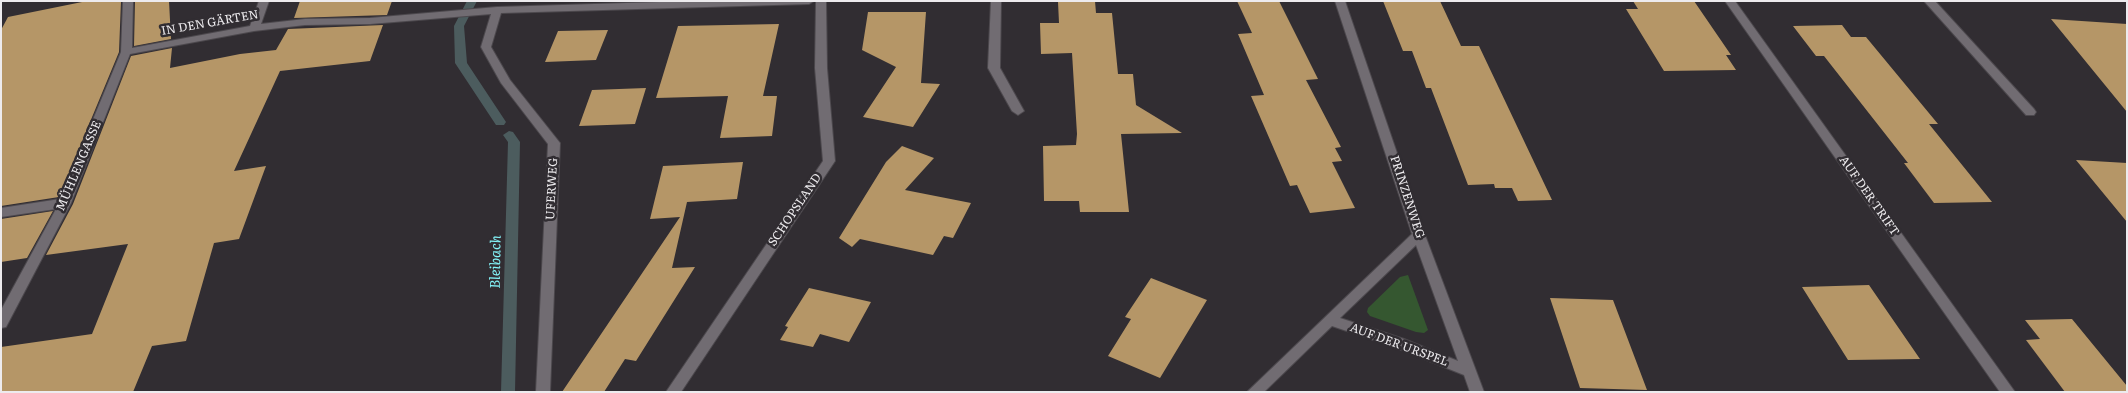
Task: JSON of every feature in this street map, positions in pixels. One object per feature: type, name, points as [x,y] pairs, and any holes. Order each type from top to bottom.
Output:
[{"type":"street","name":"MÜHLENGASSE","points":[[1,323],[65,203],[126,52],[128,1]]},
{"type":"street","points":[[254,28],[264,1]]},
{"type":"street","name":"IN DEN GÄRTEN","points":[[126,52],[254,28],[306,22],[370,21],[496,10],[809,1]]},
{"type":"street","name":"SCHOPSLAND","points":[[673,392],[828,161],[820,68],[821,1]]},
{"type":"street","points":[[996,1],[994,68],[1018,111]]},
{"type":"street","name":"PRINZENWEG","points":[[1340,1],[1419,235],[1477,392]]},
{"type":"street","name":"AUF DER TRIFT","points":[[1730,1],[2008,392]]},
{"type":"street","points":[[1929,1],[2030,112]]},
{"type":"street","name":"UFERWEG","points":[[496,10],[486,47],[505,81],[554,143],[543,392]]},
{"type":"street","points":[[1,213],[65,203]]},
{"type":"street","name":"AUF DER URSPEL","points":[[1254,392],[1419,235]]},
{"type":"street","name":"AUF DER URSPEL","points":[[1330,320],[1399,343],[1468,371]]},
{"type":"green space","points":[[1408,275],[1428,330],[1424,333],[1370,316],[1367,312],[1368,308],[1400,277]]},
{"type":"building","points":[[87,1],[121,1],[119,52],[59,197],[1,206],[1,30],[8,17]]},
{"type":"building","points":[[135,1],[169,1],[171,39],[134,46]]},
{"type":"building","points":[[300,1],[392,1],[387,15],[294,18]]},
{"type":"building","points":[[1095,1],[1096,13],[1112,13],[1118,74],[1133,74],[1136,105],[1182,133],[1121,134],[1129,212],[1080,212],[1079,201],[1044,201],[1043,146],[1076,145],[1077,134],[1072,53],[1041,54],[1040,23],[1059,23],[1058,2]]},
{"type":"building","points":[[1237,1],[1279,1],[1318,79],[1306,80],[1341,147],[1335,148],[1342,161],[1332,162],[1355,208],[1310,213],[1297,185],[1290,186],[1251,96],[1264,95],[1238,34],[1252,33]]},
{"type":"building","points":[[1383,1],[1440,1],[1461,46],[1479,46],[1552,200],[1518,201],[1512,188],[1495,188],[1494,184],[1468,185],[1431,88],[1426,88],[1412,51],[1403,51]]},
{"type":"building","points":[[1633,1],[1694,1],[1731,55],[1726,55],[1736,70],[1664,71],[1626,9],[1638,9]]},
{"type":"building","points":[[868,12],[926,12],[921,83],[940,84],[913,127],[863,117],[896,67],[862,50]]},
{"type":"building","points":[[2051,19],[2127,24],[2127,112]]},
{"type":"building","points":[[779,24],[763,96],[777,96],[772,136],[720,138],[728,96],[656,98],[678,26]]},
{"type":"building","points":[[383,25],[370,61],[280,71],[234,171],[266,166],[239,239],[214,243],[186,341],[152,346],[133,392],[1,392],[1,347],[92,334],[128,244],[46,255],[73,204],[131,56],[172,48],[170,68],[240,54],[276,50],[288,29]]},
{"type":"building","points":[[1842,25],[1851,37],[1866,37],[1938,124],[1929,124],[1992,202],[1934,203],[1904,163],[1908,163],[1824,56],[1816,56],[1793,26]]},
{"type":"building","points":[[608,30],[596,60],[545,62],[558,31]]},
{"type":"building","points":[[646,88],[635,124],[579,126],[592,90]]},
{"type":"building","points":[[902,146],[934,158],[905,190],[971,203],[953,238],[944,236],[933,255],[860,239],[852,247],[839,238],[886,162]]},
{"type":"building","points":[[2076,160],[2127,163],[2127,222]]},
{"type":"building","points":[[743,162],[737,199],[687,202],[672,268],[695,267],[636,361],[625,359],[604,392],[562,392],[680,217],[650,219],[663,166]]},
{"type":"building","points":[[53,211],[27,258],[1,262],[1,219]]},
{"type":"building","points":[[1151,278],[1207,300],[1160,378],[1108,356],[1131,319],[1125,317]]},
{"type":"building","points":[[1869,285],[1920,359],[1848,360],[1802,287]]},
{"type":"building","points":[[809,288],[871,302],[849,342],[820,334],[813,347],[780,340],[788,327],[785,326]]},
{"type":"building","points":[[1550,298],[1613,300],[1647,390],[1580,388]]},
{"type":"building","points":[[2072,319],[2127,386],[2127,392],[2065,392],[2026,340],[2040,339],[2025,320]]},
{"type":"waterway","name":"Bleibach","points":[[472,1],[459,26],[461,63],[500,122]]},
{"type":"waterway","name":"Bleibach","points":[[508,392],[514,142],[509,135]]}]
